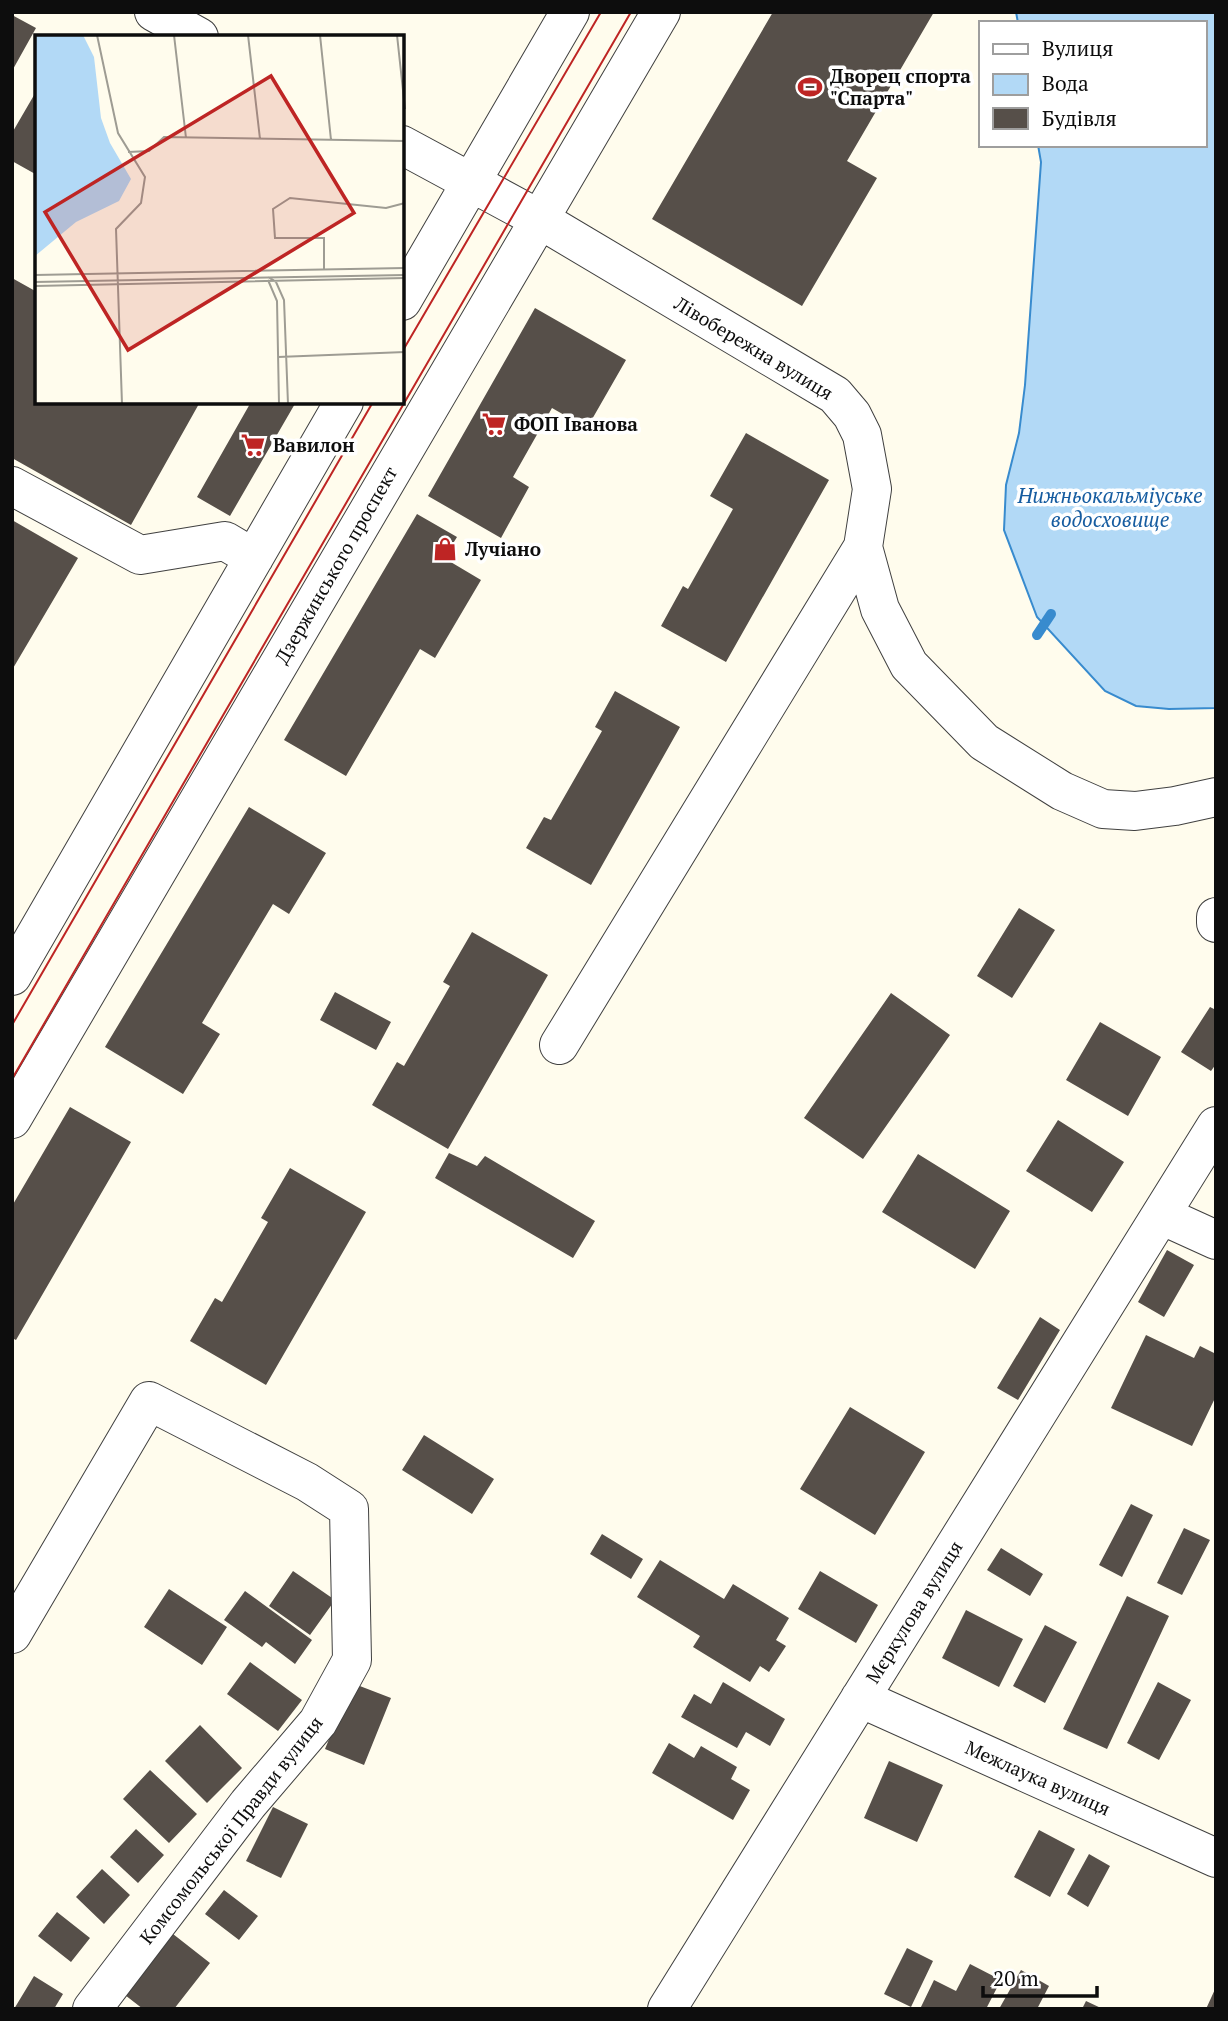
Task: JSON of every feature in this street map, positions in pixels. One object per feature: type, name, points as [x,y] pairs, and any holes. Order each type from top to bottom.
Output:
[{"type":"street","points":[[154,12],[195,35]]},
{"type":"street","points":[[404,298],[570,12]]},
{"type":"street","name":"Дзержинського проспект","points":[[12,1119],[661,12]]},
{"type":"street","name":"Лівобережна вулиця","points":[[404,146],[540,219],[835,395],[857,425],[868,460],[872,489],[863,547],[880,609],[909,665],[984,741],[1041,779],[1103,809],[1135,811],[1216,797]]},
{"type":"street","points":[[12,976],[343,404]]},
{"type":"street","points":[[12,486],[139,555],[225,541],[254,558]]},
{"type":"street","points":[[559,1045],[863,547]]},
{"type":"street","points":[[1216,917],[1216,923]]},
{"type":"street","name":"Мєркулова вулиця","points":[[667,2009],[1216,1126]]},
{"type":"street","points":[[1161,1215],[1216,1240]]},
{"type":"street","name":"Комсомольської Правди вулиця","points":[[12,1634],[149,1401],[307,1482],[349,1509],[352,1660],[318,1722],[248,1804],[92,2009]]},
{"type":"street","name":"Межлаука вулиця","points":[[860,1698],[1216,1858]]},
{"type":"water","name":"Нижньокальміуське водосховище","points":[[1016,12],[1216,12],[1216,708],[1169,709],[1136,706],[1105,691],[1037,617],[1004,530],[1006,485],[1019,433],[1025,385],[1041,162],[1038,147],[1207,147],[1207,21],[1018,21]]},
{"type":"building","name":"Дворец спорта \"Спарта\"","points":[[773,12],[934,12],[847,161],[877,178],[802,306],[652,219]]},
{"type":"building","points":[[12,15],[36,28],[12,71]]},
{"type":"building","points":[[35,93],[35,174],[12,161],[12,133]]},
{"type":"building","points":[[12,278],[35,291],[35,404],[199,404],[131,525],[12,458]]},
{"type":"building","points":[[535,308],[626,360],[587,428],[552,408],[513,477],[529,487],[501,538],[428,496]]},
{"type":"building","points":[[250,404],[295,404],[230,516],[197,497]]},
{"type":"building","points":[[746,433],[829,480],[726,662],[661,626],[683,586],[688,589],[733,509],[710,496]]},
{"type":"building","points":[[417,514],[457,537],[444,558],[481,580],[435,658],[420,649],[346,776],[284,740]]},
{"type":"building","points":[[12,520],[78,558],[12,670]]},
{"type":"building","points":[[615,691],[680,727],[591,885],[526,848],[544,817],[551,820],[602,731],[595,727]]},
{"type":"building","points":[[249,807],[326,853],[289,914],[273,904],[202,1023],[220,1034],[183,1094],[105,1047]]},
{"type":"building","points":[[1019,908],[1055,930],[1012,998],[977,976]]},
{"type":"building","points":[[472,932],[548,975],[448,1149],[372,1105],[397,1062],[404,1066],[450,986],[443,982]]},
{"type":"building","points":[[335,992],[391,1022],[376,1050],[320,1020]]},
{"type":"building","points":[[891,993],[950,1035],[863,1159],[804,1118]]},
{"type":"building","points":[[1210,1007],[1216,1010],[1216,1064],[1211,1071],[1181,1052]]},
{"type":"building","points":[[1100,1022],[1161,1057],[1128,1116],[1066,1080]]},
{"type":"building","points":[[70,1107],[131,1142],[16,1340],[12,1338],[12,1206]]},
{"type":"building","points":[[1058,1120],[1124,1162],[1092,1212],[1026,1171]]},
{"type":"building","points":[[449,1153],[477,1166],[485,1156],[595,1221],[573,1258],[435,1178]]},
{"type":"building","points":[[918,1154],[1010,1211],[975,1269],[882,1212]]},
{"type":"building","points":[[290,1168],[366,1212],[266,1385],[190,1341],[215,1298],[222,1302],[268,1222],[261,1218]]},
{"type":"building","points":[[1167,1250],[1194,1265],[1164,1317],[1138,1302]]},
{"type":"building","points":[[1040,1317],[1060,1330],[1018,1400],[997,1388]]},
{"type":"building","points":[[1146,1335],[1194,1358],[1200,1346],[1216,1354],[1216,1396],[1192,1446],[1111,1408]]},
{"type":"building","points":[[850,1407],[925,1452],[875,1535],[800,1489]]},
{"type":"building","points":[[424,1435],[494,1479],[472,1514],[402,1470]]},
{"type":"building","points":[[1131,1504],[1153,1515],[1122,1577],[1099,1565]]},
{"type":"building","points":[[1184,1528],[1210,1540],[1182,1595],[1157,1583]]},
{"type":"building","points":[[602,1534],[643,1559],[631,1579],[590,1554]]},
{"type":"building","points":[[1001,1548],[1043,1574],[1030,1596],[987,1570]]},
{"type":"building","points":[[660,1560],[724,1599],[733,1584],[789,1618],[776,1640],[786,1646],[769,1672],[760,1666],[750,1682],[693,1647],[700,1636],[637,1597]]},
{"type":"building","points":[[293,1571],[335,1600],[310,1635],[269,1606]]},
{"type":"building","points":[[820,1571],[878,1605],[856,1643],[798,1609]]},
{"type":"building","points":[[169,1589],[227,1627],[202,1665],[144,1627]]},
{"type":"building","points":[[245,1591],[312,1640],[295,1664],[266,1642],[262,1647],[224,1620]]},
{"type":"building","points":[[1127,1596],[1169,1616],[1107,1749],[1063,1729]]},
{"type":"building","points":[[966,1610],[1023,1639],[999,1687],[942,1658]]},
{"type":"building","points":[[1045,1625],[1077,1642],[1045,1703],[1013,1686]]},
{"type":"building","points":[[250,1662],[302,1700],[278,1731],[227,1694]]},
{"type":"building","points":[[723,1682],[785,1719],[770,1746],[746,1732],[737,1748],[681,1717],[694,1694],[711,1704]]},
{"type":"building","points":[[1158,1682],[1191,1700],[1159,1760],[1127,1743]]},
{"type":"building","points":[[352,1683],[391,1698],[364,1765],[325,1749]]},
{"type":"building","points":[[200,1725],[242,1768],[207,1803],[165,1761]]},
{"type":"building","points":[[669,1743],[694,1758],[701,1746],[737,1767],[731,1779],[750,1790],[733,1820],[652,1773]]},
{"type":"building","points":[[889,1761],[943,1785],[917,1842],[864,1818]]},
{"type":"building","points":[[150,1770],[197,1814],[169,1843],[123,1799]]},
{"type":"building","points":[[273,1807],[308,1824],[281,1878],[246,1861]]},
{"type":"building","points":[[136,1829],[164,1855],[138,1883],[110,1857]]},
{"type":"building","points":[[1039,1830],[1075,1849],[1050,1897],[1014,1877]]},
{"type":"building","points":[[1089,1854],[1110,1866],[1088,1907],[1067,1894]]},
{"type":"building","points":[[102,1869],[130,1895],[104,1924],[76,1897]]},
{"type":"building","points":[[224,1890],[258,1916],[239,1940],[205,1914]]},
{"type":"building","points":[[57,1912],[90,1938],[71,1962],[38,1936]]},
{"type":"building","points":[[173,1934],[210,1963],[174,2009],[143,2009],[125,1995]]},
{"type":"building","points":[[907,1948],[933,1961],[911,2007],[884,1994]]},
{"type":"building","points":[[970,1964],[1001,1980],[986,2009],[920,2009],[934,1980],[956,1991]]},
{"type":"building","points":[[1021,1970],[1049,1986],[1037,2009],[999,2009]]},
{"type":"building","points":[[34,1976],[63,1994],[54,2009],[14,2009]]},
{"type":"building","points":[[1216,1987],[1216,2009],[1206,2009]]},
{"type":"building","points":[[1086,2001],[1103,2009],[1082,2009]]},
{"type":"waterway","points":[[1037,635],[1051,614]]},
{"type":"tram line","points":[[404,349],[601,12]]},
{"type":"tram line","points":[[404,403],[631,12]]},
{"type":"tram line","points":[[12,1025],[372,404]]},
{"type":"tram line","points":[[12,1079],[404,404]]},
{"type":"place","name":"Дворец спорта \"Спарта\"","points":[[810,87]]},
{"type":"place","name":"ФОП Іванова","points":[[494,424]]},
{"type":"place","name":"Вавилон","points":[[253,445]]},
{"type":"place","name":"Лучіано","points":[[445,549]]}]
